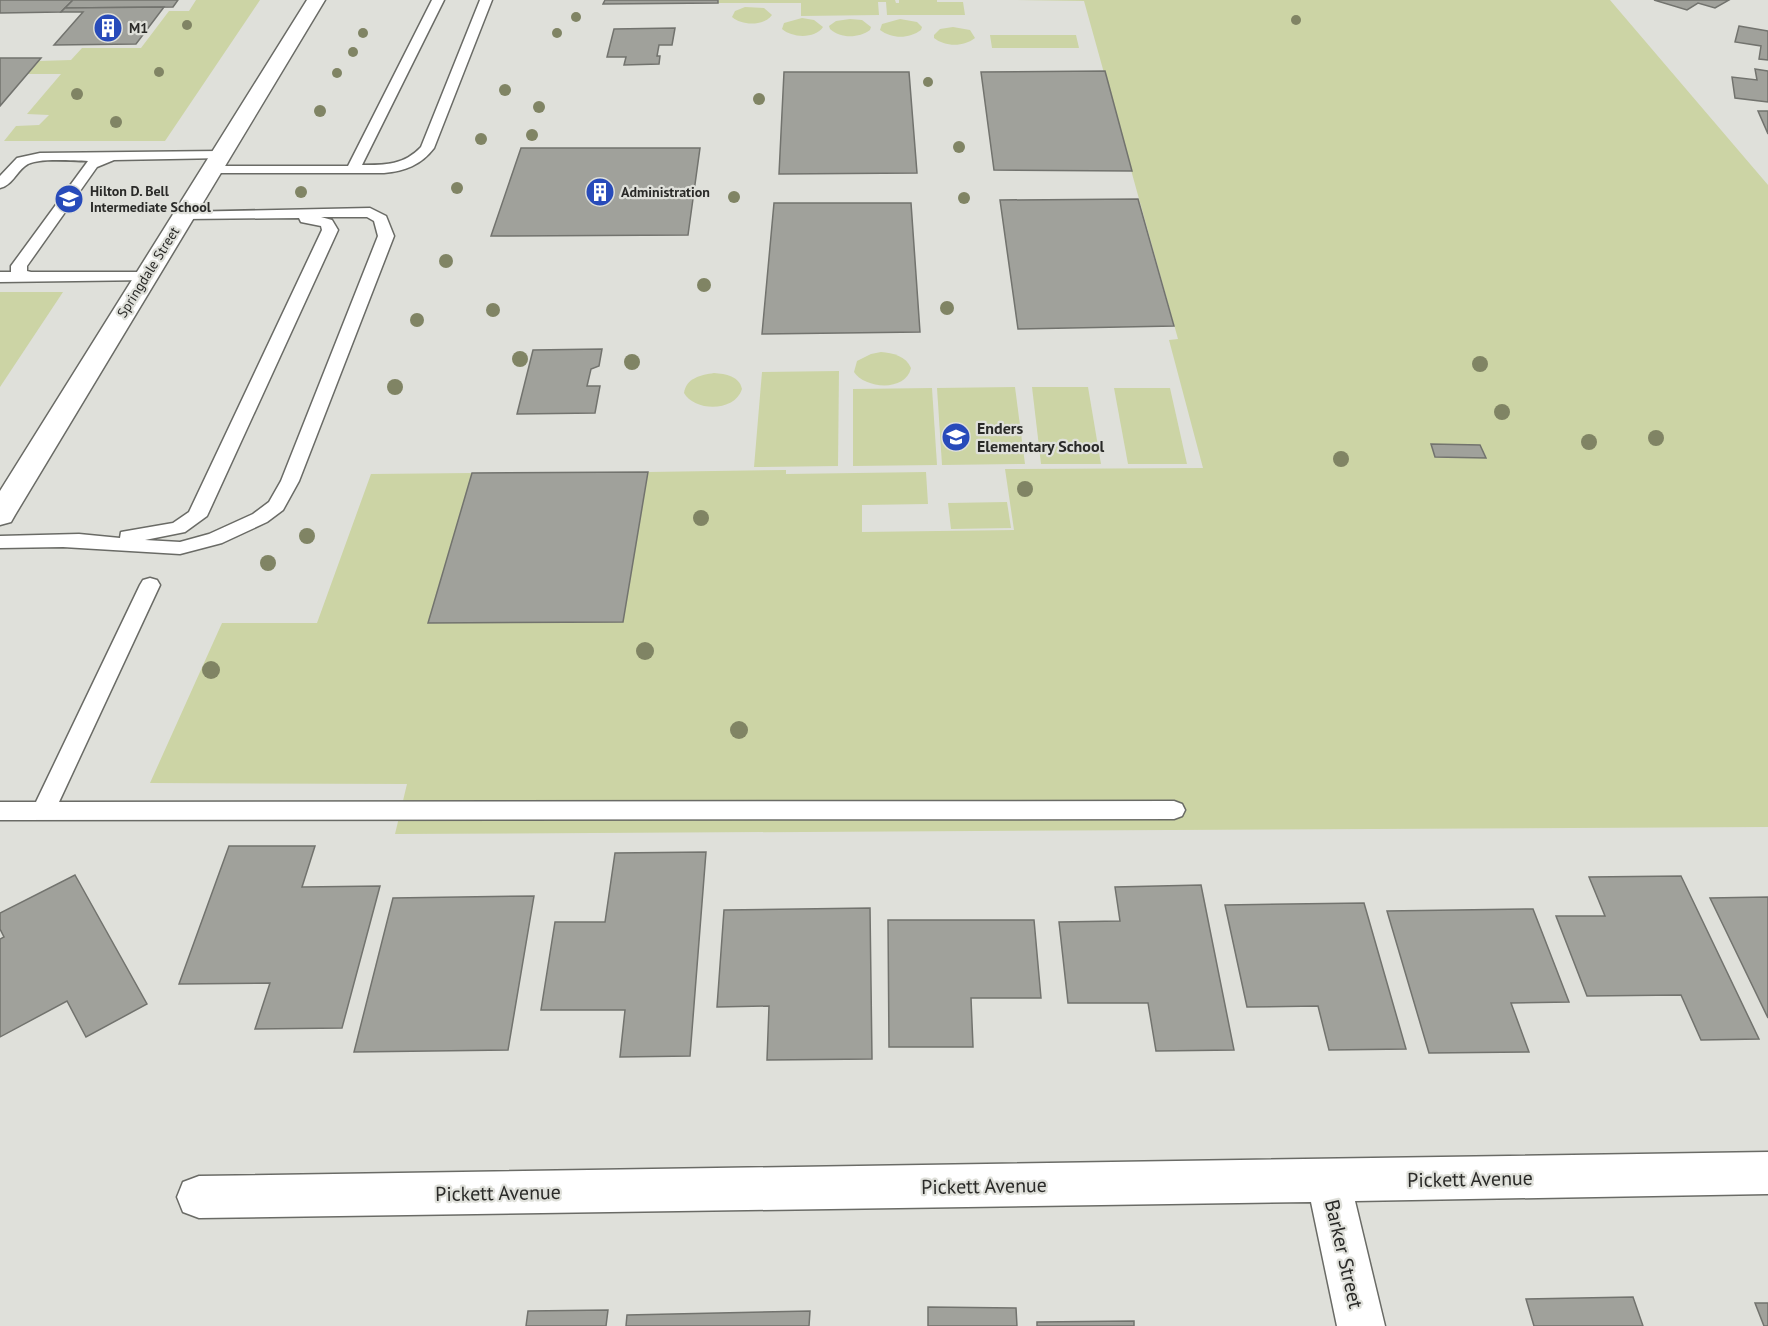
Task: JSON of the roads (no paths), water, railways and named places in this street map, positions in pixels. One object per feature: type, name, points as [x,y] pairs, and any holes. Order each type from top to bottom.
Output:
[{"type":"street","name":"Springdale Street","points":[[0,515],[316,0]]},
{"type":"street","name":"Pickett Avenue","points":[[199,1197],[1768,1173]]},
{"type":"street","name":"Barker Street","points":[[1328,1181],[1361,1326]]},
{"type":"lane","points":[[353,170],[438,0]]},
{"type":"lane","points":[[0,184],[22,161],[31,159],[118,156],[353,170],[404,167],[418,159],[427,148],[486,0]]},
{"type":"lane","points":[[31,277],[19,274],[19,266],[92,164],[118,156]]},
{"type":"lane","points":[[65,541],[180,548],[215,539],[239,529],[276,506],[290,481],[386,236],[381,219],[370,212],[183,215]]},
{"type":"lane","points":[[0,542],[65,541],[147,534],[178,528],[197,516],[330,230],[327,223],[315,220],[269,215]]},
{"type":"lane","points":[[0,277],[145,277]]},
{"type":"lane","points":[[43,812],[150,585]]},
{"type":"lane","points":[[0,811],[1173,810]]},
{"type":"place","name":"M1","points":[[108,28]]},
{"type":"place","name":"Administration","points":[[600,192]]},
{"type":"place","name":"Hilton D. Bell Intermediate School","points":[[69,199]]},
{"type":"place","name":"Enders Elementary School","points":[[956,437]]}]
